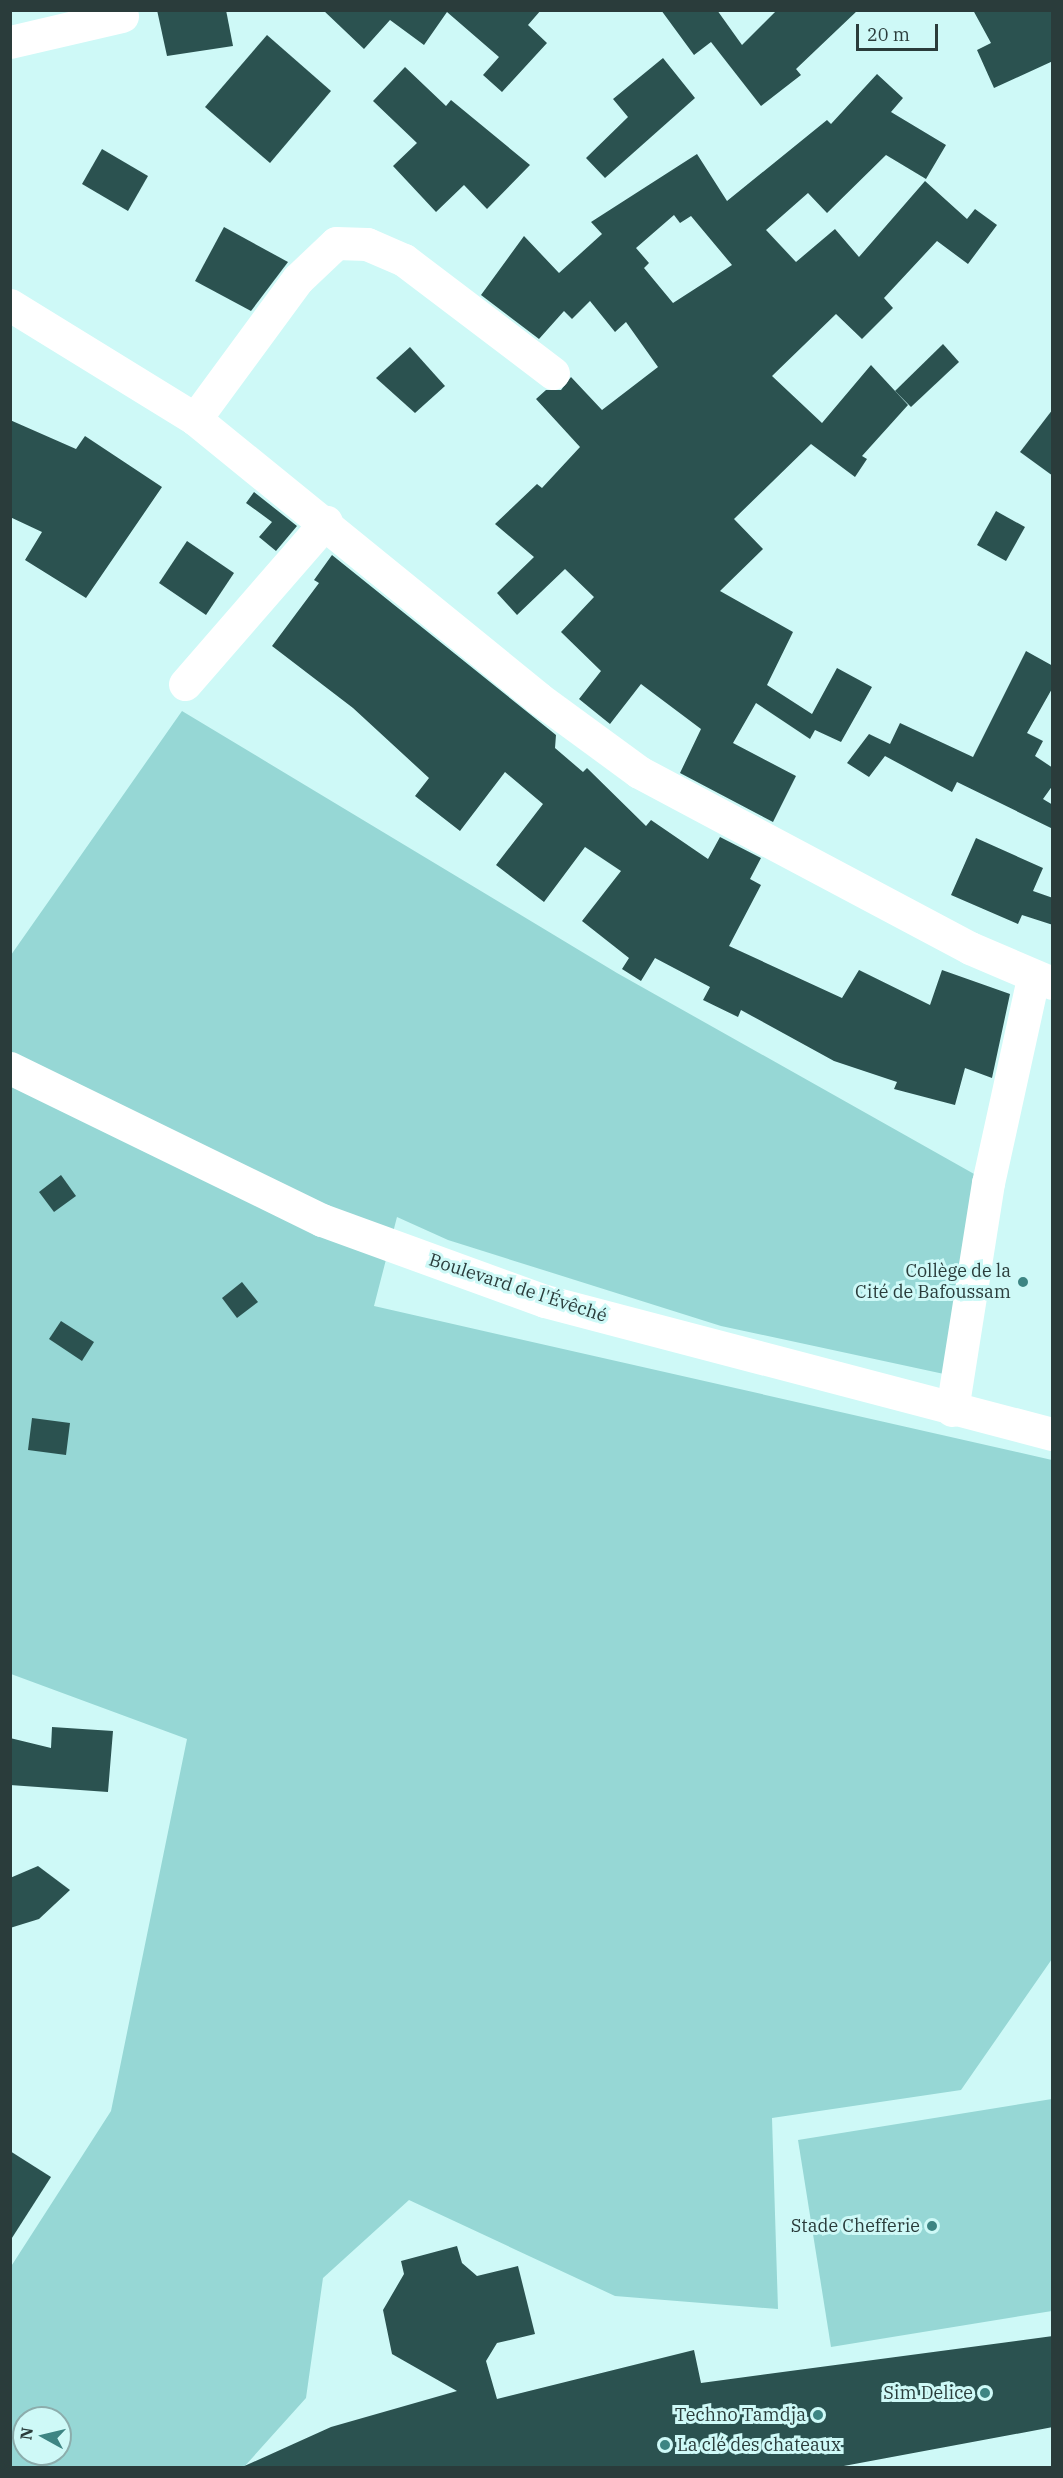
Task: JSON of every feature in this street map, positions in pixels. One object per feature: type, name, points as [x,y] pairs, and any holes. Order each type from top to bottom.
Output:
[{"type":"street","points":[[10,42],[122,16]]},
{"type":"street","points":[[195,419],[298,279],[336,243],[367,244],[404,260],[553,373]]},
{"type":"street","points":[[10,305],[195,419],[326,522],[538,698],[639,772],[1043,980],[988,1183],[952,1410]]},
{"type":"street","points":[[185,684],[326,522]]},
{"type":"street","name":"Boulevard de l'Évêché","points":[[10,1068],[107,1119],[385,1245],[544,1301],[952,1410],[1053,1434]]},
{"type":"shaded area","points":[[182,711],[617,973],[983,1179],[944,1374],[721,1326],[448,1240],[397,1217],[374,1306],[1052,1460],[1052,1959],[961,2090],[772,2118],[778,2309],[615,2296],[409,2200],[323,2278],[306,2398],[244,2467],[11,2467],[10,2268],[111,2111],[187,1739],[11,1674],[11,955]]},
{"type":"shaded area","name":"Stade Chefferie","points":[[1052,2099],[1052,2311],[831,2347],[798,2140]]},
{"type":"building","points":[[157,10],[226,10],[233,46],[167,56]]},
{"type":"building","points":[[323,10],[541,10],[528,25],[547,43],[502,92],[483,75],[499,57],[447,12],[424,45],[390,20],[364,49]]},
{"type":"building","points":[[661,10],[717,10],[742,45],[777,10],[858,10],[796,69],[801,75],[761,106],[711,42],[694,55]]},
{"type":"building","points":[[973,10],[1053,10],[1053,61],[994,88],[977,50],[991,43]]},
{"type":"building","points":[[267,35],[331,91],[270,163],[205,107]]},
{"type":"building","points":[[663,58],[695,98],[605,178],[586,158],[628,117],[613,99]]},
{"type":"building","points":[[405,67],[446,106],[451,100],[530,165],[487,209],[464,185],[436,212],[393,166],[417,143],[373,101]]},
{"type":"building","points":[[877,74],[903,98],[891,112],[946,145],[926,179],[886,155],[827,213],[808,193],[766,230],[796,262],[835,229],[859,257],[925,181],[967,219],[975,209],[997,225],[968,264],[937,241],[884,298],[893,308],[862,339],[836,314],[772,376],[822,423],[871,365],[908,405],[862,456],[867,459],[855,477],[811,444],[734,519],[763,549],[720,591],[793,632],[767,685],[812,714],[837,668],[872,687],[841,742],[815,730],[810,739],[756,703],[733,743],[796,776],[773,822],[680,773],[701,729],[641,684],[610,724],[579,699],[601,671],[561,632],[594,597],[565,569],[517,615],[497,593],[534,557],[495,524],[537,484],[542,488],[580,447],[536,399],[546,390],[561,390],[571,377],[602,410],[658,367],[626,322],[615,332],[590,301],[572,319],[564,311],[539,339],[481,295],[524,236],[559,273],[602,234],[591,222],[697,154],[727,201],[827,120],[831,124]],"holes":[[[674,215],[680,223],[691,216],[732,265],[673,303],[644,268],[649,263],[636,248]]]},
{"type":"building","points":[[102,149],[148,176],[128,211],[82,184]]},
{"type":"building","points":[[224,227],[288,262],[251,311],[195,281]]},
{"type":"building","points":[[943,344],[959,362],[911,407],[895,391]]},
{"type":"building","points":[[410,347],[445,386],[415,413],[376,378]]},
{"type":"building","points":[[1053,409],[1053,476],[1020,452]]},
{"type":"building","points":[[10,420],[76,449],[85,436],[162,487],[86,598],[25,560],[42,532],[10,517]]},
{"type":"building","points":[[254,492],[297,526],[276,551],[259,537],[272,522],[246,503]]},
{"type":"building","points":[[996,511],[1025,527],[1006,561],[977,545]]},
{"type":"building","points":[[187,541],[234,573],[206,615],[159,583]]},
{"type":"building","points":[[332,555],[556,735],[555,748],[583,772],[587,768],[646,826],[651,820],[708,859],[720,837],[761,858],[750,879],[761,885],[729,946],[842,998],[859,970],[930,1005],[942,970],[1010,994],[992,1078],[965,1068],[955,1105],[894,1089],[897,1082],[834,1061],[741,1010],[738,1017],[703,1000],[710,987],[655,958],[641,981],[622,969],[629,958],[582,921],[621,871],[585,847],[544,902],[496,865],[543,804],[505,772],[460,831],[415,796],[429,778],[353,708],[272,646],[319,583],[314,580]]},
{"type":"building","points":[[1026,651],[1053,666],[1053,687],[1027,733],[1043,741],[1035,756],[1053,768],[1053,785],[1043,799],[1053,805],[1053,829],[957,782],[952,792],[885,756],[869,777],[847,763],[869,734],[890,744],[900,723],[973,757]]},
{"type":"building","points":[[976,838],[1043,868],[1033,891],[1053,898],[1053,925],[1022,915],[1018,924],[951,895]]},
{"type":"building","points":[[61,1175],[76,1196],[54,1212],[39,1192]]},
{"type":"building","points":[[242,1282],[258,1302],[237,1318],[222,1298]]},
{"type":"building","points":[[61,1321],[94,1342],[82,1361],[49,1339]]},
{"type":"building","points":[[32,1418],[70,1423],[66,1455],[28,1450]]},
{"type":"building","points":[[52,1727],[113,1731],[108,1792],[10,1785],[10,1738],[51,1748]]},
{"type":"building","points":[[38,1866],[70,1890],[39,1919],[10,1928],[10,1878]]},
{"type":"building","points":[[10,2151],[51,2177],[10,2241]]},
{"type":"building","points":[[457,2246],[462,2263],[477,2276],[518,2266],[535,2334],[497,2343],[486,2361],[497,2399],[694,2350],[701,2383],[1053,2336],[1053,2427],[833,2468],[240,2468],[331,2427],[457,2391],[392,2354],[383,2310],[404,2274],[401,2261]]},
{"type":"place","name":"Collège de la Cité de Bafoussam","points":[[1023,1282]]},
{"type":"place","name":"Stade Chefferie","points":[[932,2226]]},
{"type":"place","name":"Sim Delice","points":[[985,2393]]},
{"type":"place","name":"Techno Tamdja","points":[[818,2415]]},
{"type":"place","name":"La clé des chateaux","points":[[665,2445]]}]
